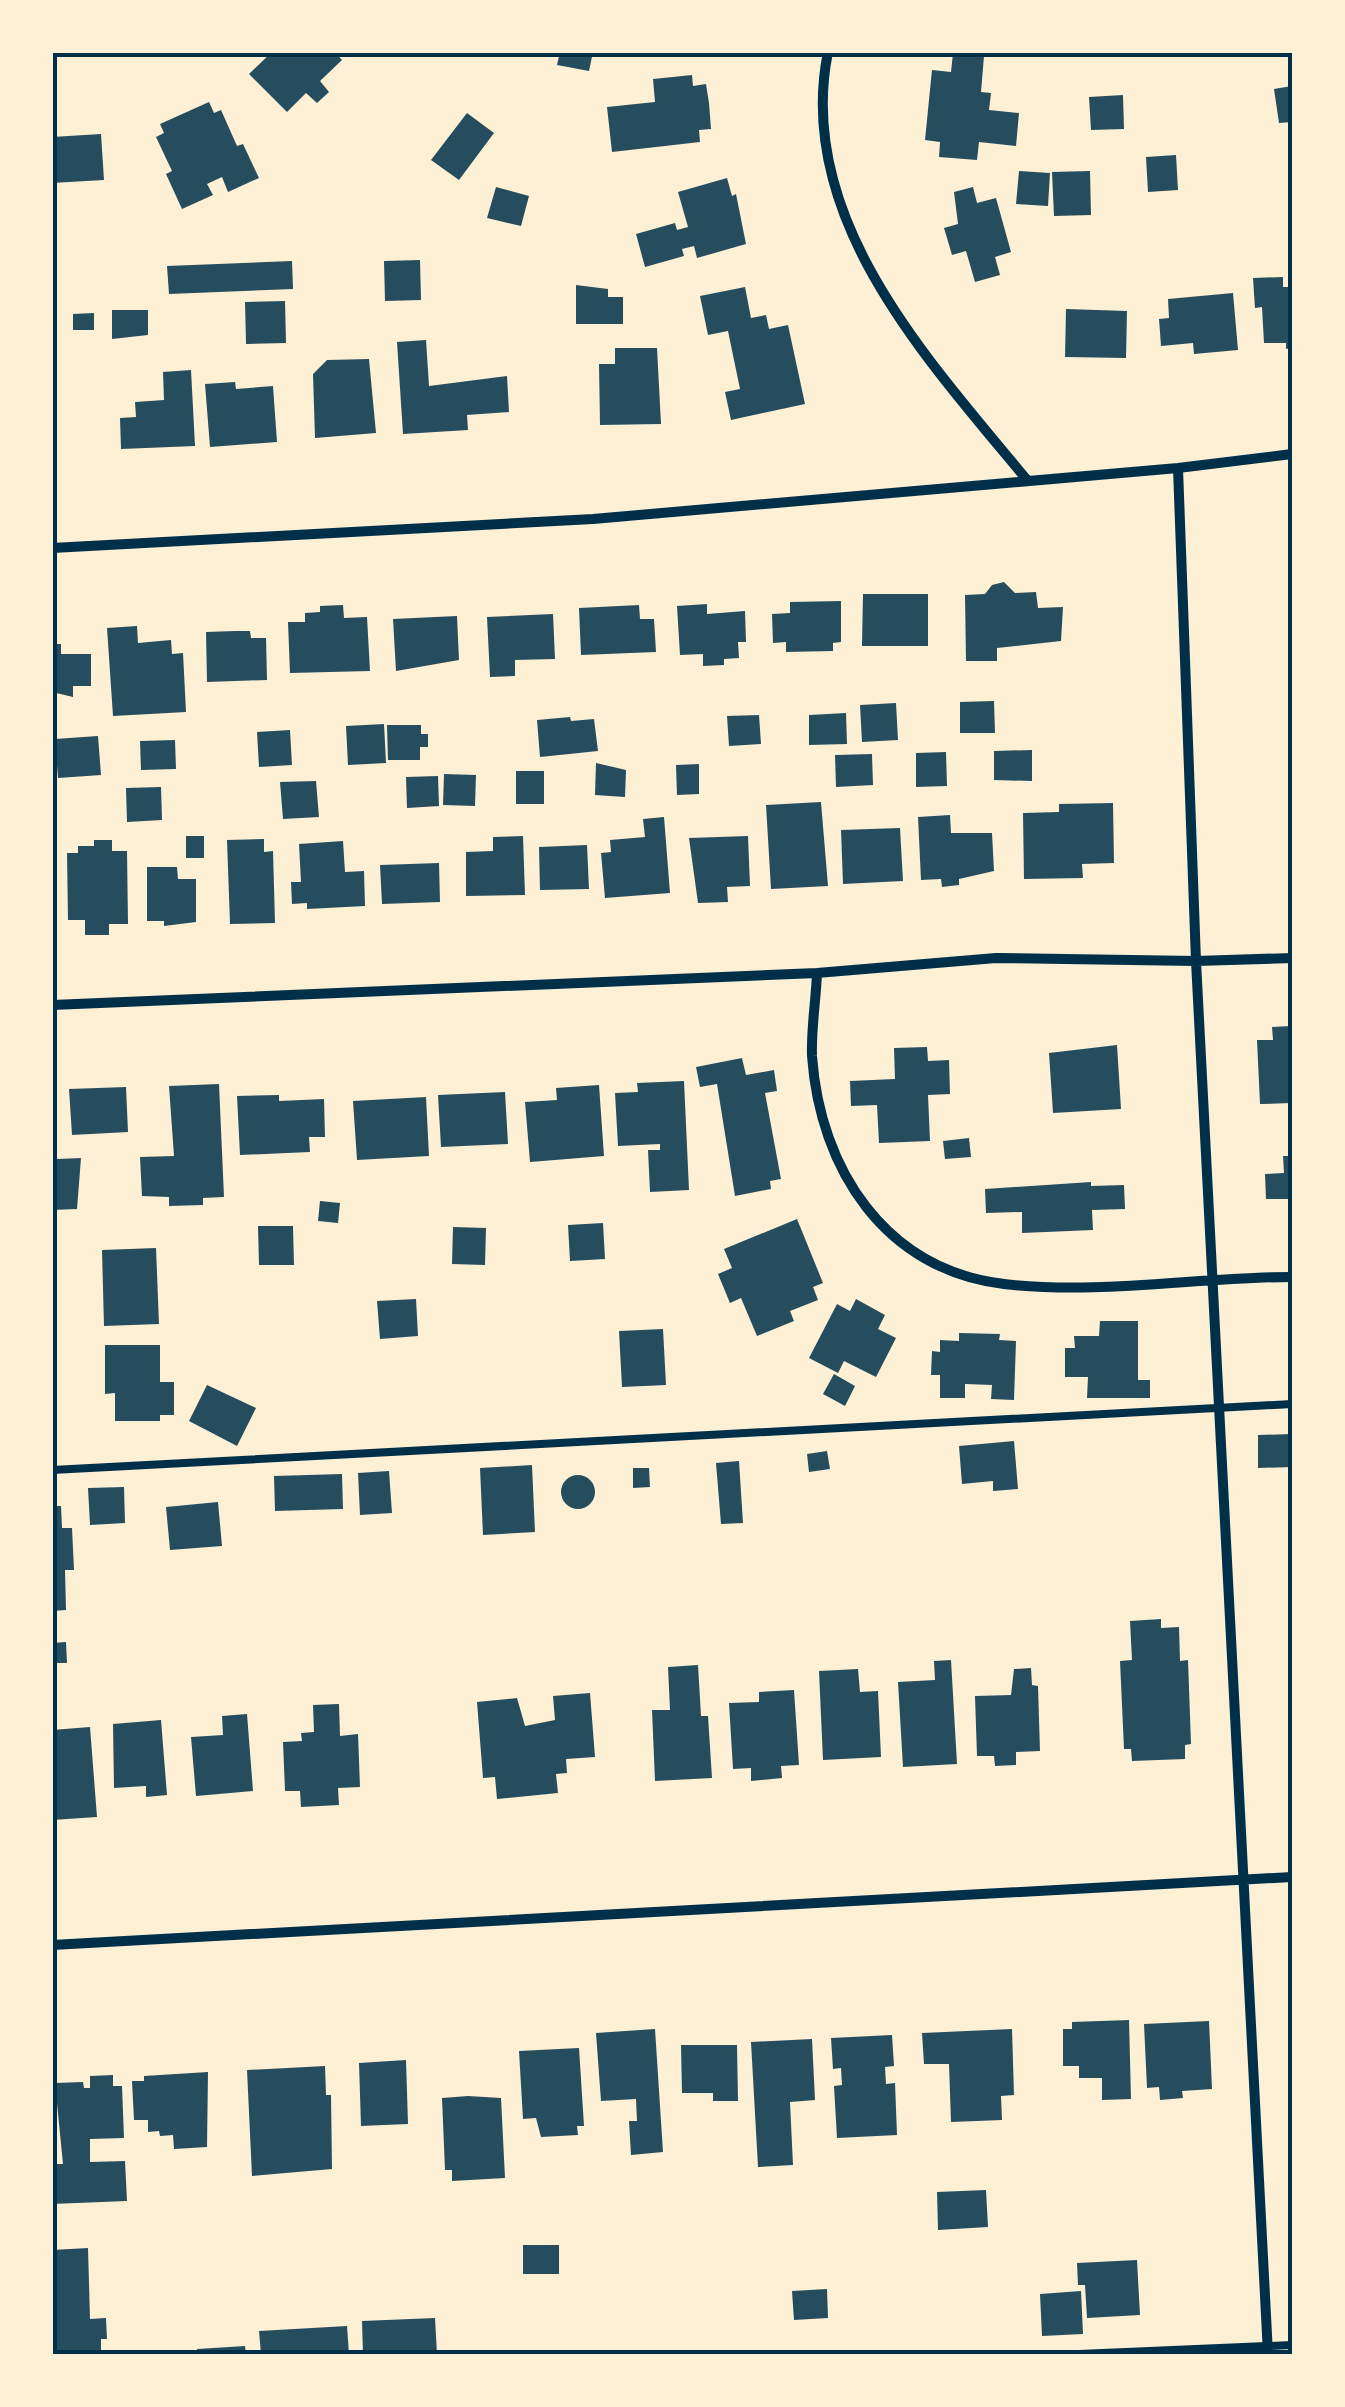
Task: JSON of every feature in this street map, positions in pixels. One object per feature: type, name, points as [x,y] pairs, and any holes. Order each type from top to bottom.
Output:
[{"type":"street","points":[[828,52],[821,114],[824,152],[852,234],[946,382],[1028,480]]},
{"type":"street","points":[[52,548],[593,518],[1178,468],[1292,454]]},
{"type":"street","points":[[1178,468],[1196,962],[1267,2350]]},
{"type":"street","points":[[52,1005],[818,973],[996,958],[1196,962],[1292,958]]},
{"type":"street","points":[[818,973],[812,1051],[822,1120],[839,1166],[862,1205],[903,1246],[961,1275],[1004,1284],[1109,1287],[1292,1277]]},
{"type":"street","points":[[52,1945],[1292,1877]]},
{"type":"lane","points":[[52,1470],[1292,1404]]},
{"type":"lane","points":[[1079,2354],[1267,2350],[1292,2344]]},
{"type":"building","points":[[272,52],[335,52],[342,60],[320,81],[329,92],[317,103],[306,93],[287,112],[249,74]]},
{"type":"building","points":[[560,52],[593,52],[589,71],[557,65]]},
{"type":"building","points":[[953,53],[984,56],[981,92],[991,93],[989,110],[1019,113],[1016,146],[979,142],[977,160],[939,157],[940,142],[925,140],[932,70],[951,72]]},
{"type":"building","points":[[692,75],[693,86],[706,84],[709,103],[711,129],[699,130],[700,142],[612,152],[607,107],[655,102],[653,79]]},
{"type":"building","points":[[1292,86],[1292,122],[1279,123],[1274,89]]},
{"type":"building","points":[[1123,95],[1124,129],[1091,130],[1089,97]]},
{"type":"building","points":[[209,102],[214,113],[221,110],[237,146],[243,144],[259,178],[228,192],[222,177],[207,184],[213,195],[182,209],[166,174],[172,171],[156,137],[164,133],[160,124]]},
{"type":"building","points":[[467,113],[494,133],[459,180],[431,160]]},
{"type":"building","points":[[101,134],[104,180],[52,183],[52,137]]},
{"type":"building","points":[[1176,155],[1178,190],[1148,192],[1146,157]]},
{"type":"building","points":[[1019,171],[1050,173],[1048,206],[1016,204]]},
{"type":"building","points":[[1090,171],[1091,215],[1054,216],[1052,172]]},
{"type":"building","points":[[727,178],[732,196],[736,194],[746,244],[697,258],[694,246],[682,249],[684,256],[645,267],[636,234],[675,223],[677,230],[688,227],[678,192]]},
{"type":"building","points":[[496,187],[529,196],[521,226],[487,218]]},
{"type":"building","points":[[973,187],[977,203],[996,198],[1011,252],[995,257],[1000,275],[975,282],[966,251],[952,255],[944,228],[958,224],[954,192]]},
{"type":"building","points":[[420,260],[421,300],[385,301],[384,261]]},
{"type":"building","points":[[292,261],[293,289],[169,294],[167,266]]},
{"type":"building","points":[[1283,277],[1283,287],[1292,287],[1292,348],[1286,349],[1286,343],[1264,343],[1262,307],[1255,308],[1253,278]]},
{"type":"building","points":[[576,285],[608,289],[608,297],[623,297],[623,324],[576,324]]},
{"type":"building","points":[[745,287],[751,318],[766,315],[769,329],[788,325],[805,404],[731,420],[725,392],[740,389],[728,331],[708,335],[700,296]]},
{"type":"building","points":[[1233,293],[1238,350],[1194,354],[1193,343],[1161,346],[1159,319],[1169,318],[1168,299]]},
{"type":"building","points":[[285,301],[286,343],[246,344],[245,302]]},
{"type":"building","points":[[1066,309],[1127,311],[1126,358],[1065,357]]},
{"type":"building","points":[[112,310],[148,310],[148,335],[112,339]]},
{"type":"building","points":[[94,313],[94,330],[73,330],[73,314]]},
{"type":"building","points":[[426,340],[429,386],[507,376],[509,412],[467,415],[468,430],[403,434],[397,342]]},
{"type":"building","points":[[615,348],[657,348],[661,424],[600,425],[599,364],[615,364]]},
{"type":"building","points":[[369,359],[376,433],[315,438],[313,374],[327,360]]},
{"type":"building","points":[[191,370],[195,446],[121,449],[120,418],[136,417],[135,402],[164,400],[163,372]]},
{"type":"building","points":[[235,382],[236,389],[273,386],[277,442],[210,447],[205,384]]},
{"type":"building","points":[[1004,582],[1015,593],[1036,592],[1038,608],[1063,607],[1061,641],[997,648],[997,661],[966,661],[965,595],[985,594],[992,585]]},
{"type":"building","points":[[863,594],[928,594],[928,646],[862,646]]},
{"type":"building","points":[[841,601],[841,642],[833,643],[833,651],[786,652],[786,642],[773,643],[772,614],[790,613],[790,602]]},
{"type":"building","points":[[707,604],[707,614],[745,611],[746,642],[738,642],[739,658],[724,659],[724,665],[703,666],[703,654],[680,655],[677,606]]},
{"type":"building","points":[[343,605],[344,618],[367,617],[370,671],[290,673],[288,622],[305,622],[305,613],[320,612],[320,606]]},
{"type":"building","points":[[639,605],[640,619],[654,619],[656,652],[581,655],[579,608]]},
{"type":"building","points":[[553,614],[555,659],[515,660],[515,676],[490,677],[487,617]]},
{"type":"building","points":[[457,616],[459,660],[396,671],[393,619]]},
{"type":"building","points":[[137,626],[138,643],[171,640],[172,654],[183,653],[186,712],[113,716],[107,628]]},
{"type":"building","points":[[250,631],[251,638],[266,638],[267,680],[207,682],[206,632]]},
{"type":"building","points":[[52,644],[61,644],[61,654],[91,654],[91,686],[73,686],[73,697],[52,692]]},
{"type":"building","points":[[994,701],[995,733],[960,733],[960,702]]},
{"type":"building","points":[[896,703],[898,740],[862,742],[860,705]]},
{"type":"building","points":[[846,713],[847,744],[809,745],[809,715]]},
{"type":"building","points":[[759,715],[761,744],[729,746],[727,716]]},
{"type":"building","points":[[570,717],[571,721],[594,719],[598,751],[540,757],[537,720]]},
{"type":"building","points":[[384,724],[386,763],[348,765],[346,726]]},
{"type":"building","points":[[387,725],[421,725],[421,734],[428,734],[428,747],[420,747],[420,760],[388,760]]},
{"type":"building","points":[[290,730],[292,765],[259,767],[257,732]]},
{"type":"building","points":[[98,736],[101,775],[58,778],[55,739]]},
{"type":"building","points":[[175,740],[176,769],[141,770],[140,741]]},
{"type":"building","points":[[1032,750],[1032,781],[994,780],[994,751]]},
{"type":"building","points":[[946,752],[947,786],[916,787],[916,753]]},
{"type":"building","points":[[872,754],[873,785],[836,787],[835,755]]},
{"type":"building","points":[[596,763],[626,770],[625,797],[595,795]]},
{"type":"building","points":[[699,764],[699,794],[677,795],[676,765]]},
{"type":"building","points":[[516,771],[544,771],[544,804],[516,804]]},
{"type":"building","points":[[444,774],[476,775],[475,806],[443,805]]},
{"type":"building","points":[[438,776],[439,806],[407,808],[406,777]]},
{"type":"building","points":[[316,781],[319,817],[283,819],[280,782]]},
{"type":"building","points":[[161,787],[162,820],[127,822],[126,788]]},
{"type":"building","points":[[821,802],[828,886],[771,889],[766,805]]},
{"type":"building","points":[[1113,803],[1114,863],[1082,864],[1083,878],[1024,879],[1023,813],[1059,812],[1059,804]]},
{"type":"building","points":[[950,815],[951,833],[992,833],[994,871],[959,879],[959,885],[942,887],[941,879],[921,880],[918,817]]},
{"type":"building","points":[[664,817],[670,893],[605,898],[601,853],[611,852],[610,840],[645,837],[643,819]]},
{"type":"building","points":[[900,828],[903,881],[843,884],[841,830]]},
{"type":"building","points":[[186,836],[204,836],[204,858],[186,858]]},
{"type":"building","points":[[523,836],[525,895],[466,896],[466,852],[493,851],[493,837]]},
{"type":"building","points":[[748,836],[750,886],[727,887],[728,902],[698,903],[689,838]]},
{"type":"building","points":[[264,839],[264,852],[273,851],[275,923],[230,924],[227,840]]},
{"type":"building","points":[[94,840],[112,840],[112,851],[127,851],[128,924],[109,924],[109,935],[85,935],[85,920],[68,920],[67,853],[78,853],[78,846],[94,846]]},
{"type":"building","points":[[343,841],[345,872],[364,871],[365,906],[307,909],[307,903],[292,904],[291,882],[301,882],[299,844]]},
{"type":"building","points":[[587,845],[589,889],[540,890],[539,847]]},
{"type":"building","points":[[439,863],[440,902],[382,904],[380,865]]},
{"type":"building","points":[[147,867],[177,867],[178,879],[196,879],[196,922],[164,926],[164,921],[147,921]]},
{"type":"building","points":[[1291,1026],[1292,1103],[1260,1104],[1257,1040],[1273,1040],[1272,1027]]},
{"type":"building","points":[[1117,1045],[1121,1109],[1053,1113],[1049,1053]]},
{"type":"building","points":[[927,1047],[928,1061],[949,1060],[950,1094],[928,1095],[930,1141],[879,1143],[877,1105],[851,1106],[850,1081],[895,1079],[894,1048]]},
{"type":"building","points":[[742,1058],[746,1075],[774,1070],[777,1091],[765,1093],[781,1179],[770,1181],[771,1189],[735,1196],[717,1084],[700,1087],[696,1067]]},
{"type":"building","points":[[684,1081],[689,1190],[650,1192],[648,1150],[660,1150],[660,1144],[618,1146],[615,1093],[638,1092],[637,1083]]},
{"type":"building","points":[[219,1084],[224,1197],[203,1198],[203,1205],[169,1206],[169,1197],[142,1196],[140,1157],[174,1156],[169,1086]]},
{"type":"building","points":[[599,1085],[604,1156],[530,1162],[525,1102],[557,1100],[556,1088]]},
{"type":"building","points":[[126,1087],[128,1132],[72,1135],[69,1089]]},
{"type":"building","points":[[52,1092],[57,1159],[81,1158],[77,1209],[52,1210]]},
{"type":"building","points":[[505,1092],[508,1144],[441,1147],[438,1095]]},
{"type":"building","points":[[279,1095],[279,1101],[324,1099],[325,1137],[309,1137],[310,1152],[240,1155],[237,1096]]},
{"type":"building","points":[[426,1097],[429,1156],[357,1160],[353,1101]]},
{"type":"building","points":[[969,1138],[971,1157],[945,1159],[943,1141]]},
{"type":"building","points":[[1283,1156],[1292,1156],[1292,1199],[1266,1199],[1265,1174],[1284,1173]]},
{"type":"building","points":[[1091,1182],[1091,1186],[1124,1185],[1125,1209],[1092,1210],[1093,1230],[1022,1233],[1022,1212],[986,1213],[985,1189]]},
{"type":"building","points":[[320,1201],[340,1203],[338,1223],[318,1221]]},
{"type":"building","points":[[797,1219],[823,1283],[813,1287],[818,1300],[790,1311],[794,1321],[757,1336],[741,1298],[730,1303],[718,1274],[732,1268],[724,1249]]},
{"type":"building","points":[[603,1223],[605,1259],[570,1261],[568,1225]]},
{"type":"building","points":[[258,1226],[293,1226],[294,1265],[259,1265]]},
{"type":"building","points":[[453,1227],[486,1228],[485,1265],[452,1264]]},
{"type":"building","points":[[156,1248],[159,1324],[104,1326],[102,1250]]},
{"type":"building","points":[[416,1299],[418,1336],[380,1339],[377,1301]]},
{"type":"building","points":[[856,1299],[885,1315],[878,1329],[896,1338],[876,1377],[844,1361],[838,1373],[809,1358],[837,1304],[850,1311]]},
{"type":"building","points":[[1100,1321],[1138,1321],[1138,1380],[1150,1380],[1150,1398],[1087,1398],[1088,1377],[1065,1377],[1065,1348],[1075,1348],[1074,1336],[1099,1336]]},
{"type":"building","points":[[663,1329],[666,1385],[622,1387],[619,1331]]},
{"type":"building","points":[[959,1333],[1000,1334],[999,1340],[1016,1341],[1014,1400],[991,1399],[992,1385],[965,1384],[965,1398],[940,1398],[940,1375],[931,1375],[932,1351],[940,1352],[940,1340],[959,1341]]},
{"type":"building","points":[[105,1345],[160,1345],[160,1382],[174,1382],[174,1415],[160,1415],[160,1421],[115,1421],[115,1393],[105,1394]]},
{"type":"building","points":[[834,1374],[855,1386],[845,1406],[823,1394]]},
{"type":"building","points":[[207,1385],[256,1408],[237,1446],[189,1421]]},
{"type":"building","points":[[1292,1434],[1292,1467],[1258,1468],[1258,1435]]},
{"type":"building","points":[[1014,1441],[1018,1489],[993,1491],[993,1481],[962,1484],[959,1446]]},
{"type":"building","points":[[827,1451],[830,1469],[809,1472],[807,1454]]},
{"type":"building","points":[[739,1461],[743,1523],[721,1524],[716,1463]]},
{"type":"building","points":[[532,1465],[535,1532],[483,1535],[480,1468]]},
{"type":"building","points":[[633,1468],[649,1468],[650,1487],[633,1488]]},
{"type":"building","points":[[389,1471],[392,1513],[360,1515],[358,1473]]},
{"type":"building","points":[[342,1474],[343,1509],[275,1511],[274,1476]]},
{"type":"building","points":[[578,1475],[590,1480],[595,1492],[590,1504],[578,1509],[566,1504],[561,1492],[566,1480]]},
{"type":"building","points":[[124,1487],[125,1523],[90,1525],[88,1488]]},
{"type":"building","points":[[218,1502],[222,1546],[170,1550],[166,1507]]},
{"type":"building","points":[[52,1506],[61,1506],[62,1528],[72,1528],[74,1570],[65,1570],[66,1610],[52,1611]]},
{"type":"building","points":[[1161,1619],[1161,1628],[1179,1627],[1180,1661],[1188,1660],[1191,1744],[1185,1745],[1185,1759],[1132,1761],[1131,1749],[1124,1749],[1120,1661],[1132,1660],[1130,1621]]},
{"type":"building","points":[[66,1642],[67,1663],[52,1663],[52,1643]]},
{"type":"building","points":[[951,1660],[957,1764],[903,1767],[898,1682],[935,1680],[934,1661]]},
{"type":"building","points":[[698,1665],[701,1716],[708,1716],[712,1778],[655,1781],[652,1710],[670,1710],[668,1667]]},
{"type":"building","points":[[1031,1668],[1032,1685],[1038,1686],[1040,1751],[1016,1752],[1016,1765],[995,1766],[994,1756],[977,1756],[975,1696],[1011,1695],[1014,1669]]},
{"type":"building","points":[[858,1669],[860,1692],[878,1691],[881,1757],[823,1760],[819,1671]]},
{"type":"building","points":[[794,1690],[799,1765],[781,1766],[782,1778],[751,1781],[751,1768],[733,1769],[729,1703],[759,1702],[759,1692]]},
{"type":"building","points":[[590,1693],[595,1757],[566,1759],[567,1773],[556,1774],[558,1793],[497,1799],[495,1777],[483,1778],[477,1702],[517,1698],[525,1726],[555,1720],[553,1696]]},
{"type":"building","points":[[339,1704],[340,1736],[358,1734],[360,1787],[338,1788],[339,1805],[301,1807],[300,1791],[285,1791],[283,1742],[302,1741],[301,1733],[314,1732],[313,1705]]},
{"type":"building","points":[[247,1714],[253,1791],[196,1796],[191,1737],[223,1735],[222,1716]]},
{"type":"building","points":[[161,1720],[167,1795],[146,1797],[146,1786],[114,1788],[113,1724]]},
{"type":"building","points":[[90,1727],[97,1817],[52,1820],[52,1730]]},
{"type":"building","points":[[1129,2020],[1131,2099],[1102,2100],[1102,2078],[1079,2078],[1079,2066],[1063,2066],[1063,2029],[1072,2029],[1072,2022]]},
{"type":"building","points":[[1209,2021],[1212,2089],[1182,2091],[1183,2098],[1160,2100],[1159,2087],[1147,2088],[1144,2024]]},
{"type":"building","points":[[655,2029],[663,2152],[631,2155],[629,2121],[637,2121],[636,2099],[601,2101],[596,2033]]},
{"type":"building","points":[[1012,2029],[1014,2095],[1001,2096],[1002,2120],[951,2122],[949,2064],[924,2064],[922,2033]]},
{"type":"building","points":[[892,2035],[894,2066],[885,2067],[886,2084],[895,2083],[897,2135],[837,2138],[834,2086],[842,2085],[841,2068],[833,2069],[831,2038]]},
{"type":"building","points":[[812,2039],[815,2100],[790,2102],[793,2165],[758,2167],[751,2042]]},
{"type":"building","points":[[681,2045],[737,2045],[738,2101],[713,2101],[713,2093],[682,2093]]},
{"type":"building","points":[[579,2048],[584,2126],[577,2126],[578,2135],[541,2137],[536,2118],[523,2119],[519,2051]]},
{"type":"building","points":[[406,2060],[408,2124],[361,2126],[359,2063]]},
{"type":"building","points":[[325,2066],[326,2095],[331,2095],[332,2169],[252,2176],[247,2070]]},
{"type":"building","points":[[208,2072],[207,2147],[174,2149],[173,2135],[148,2132],[148,2120],[134,2120],[132,2081],[144,2081],[144,2076]]},
{"type":"building","points":[[113,2075],[113,2086],[122,2086],[124,2138],[90,2139],[90,2162],[125,2161],[127,2201],[52,2204],[52,2164],[63,2164],[55,2083],[83,2082],[84,2088],[90,2088],[90,2076]]},
{"type":"building","points":[[442,2098],[501,2098],[505,2178],[452,2181],[452,2170],[445,2170]]},
{"type":"building","points":[[986,2190],[988,2227],[938,2230],[937,2192]]},
{"type":"building","points":[[523,2245],[559,2245],[559,2274],[523,2274]]},
{"type":"building","points":[[88,2248],[90,2319],[106,2318],[107,2339],[101,2339],[101,2354],[53,2354],[52,2250]]},
{"type":"building","points":[[1137,2260],[1140,2315],[1087,2318],[1085,2285],[1078,2285],[1077,2263]]},
{"type":"building","points":[[827,2289],[828,2318],[794,2320],[792,2291]]},
{"type":"building","points":[[1081,2291],[1083,2334],[1042,2336],[1040,2294]]},
{"type":"building","points":[[435,2318],[437,2354],[363,2354],[362,2321]]},
{"type":"building","points":[[347,2326],[349,2354],[261,2354],[259,2331]]},
{"type":"building","points":[[245,2346],[246,2354],[197,2354],[197,2349]]}]
